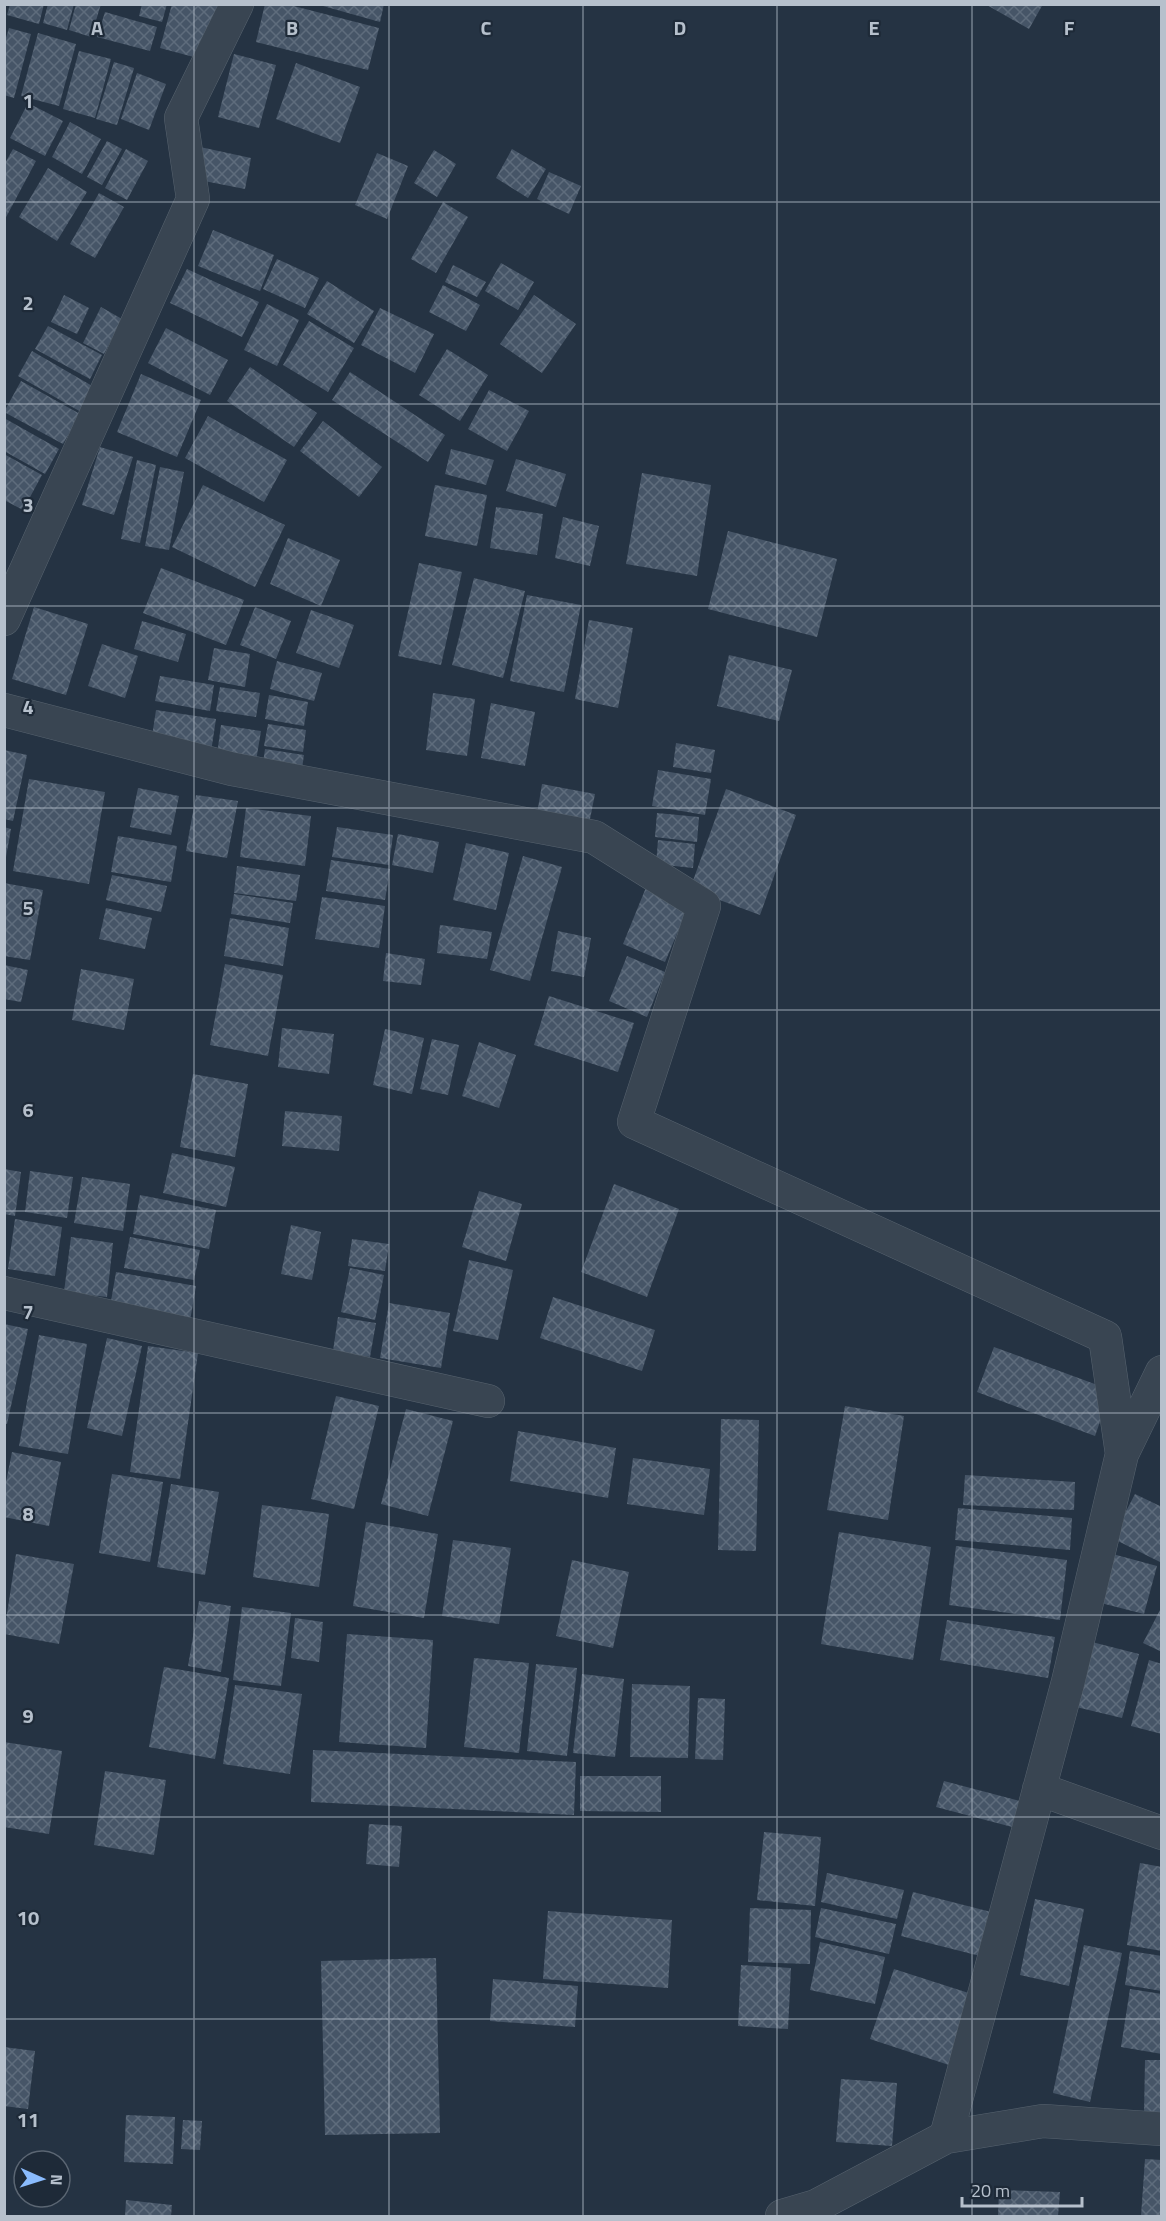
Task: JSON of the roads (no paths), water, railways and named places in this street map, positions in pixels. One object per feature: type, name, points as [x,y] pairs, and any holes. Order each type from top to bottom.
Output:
[{"type":"street","points":[[4,619],[192,199],[181,118],[237,4]]},
{"type":"street","points":[[4,710],[232,769],[594,837],[704,906],[634,1122],[1105,1337],[1122,1454]]},
{"type":"street","points":[[4,1293],[488,1401]]},
{"type":"street","points":[[946,2137],[1068,1682],[1122,1454],[1161,1372]]},
{"type":"street","points":[[1039,1789],[1161,1833]]},
{"type":"street","points":[[782,2217],[816,2206],[946,2137],[1043,2121],[1161,2129]]}]
